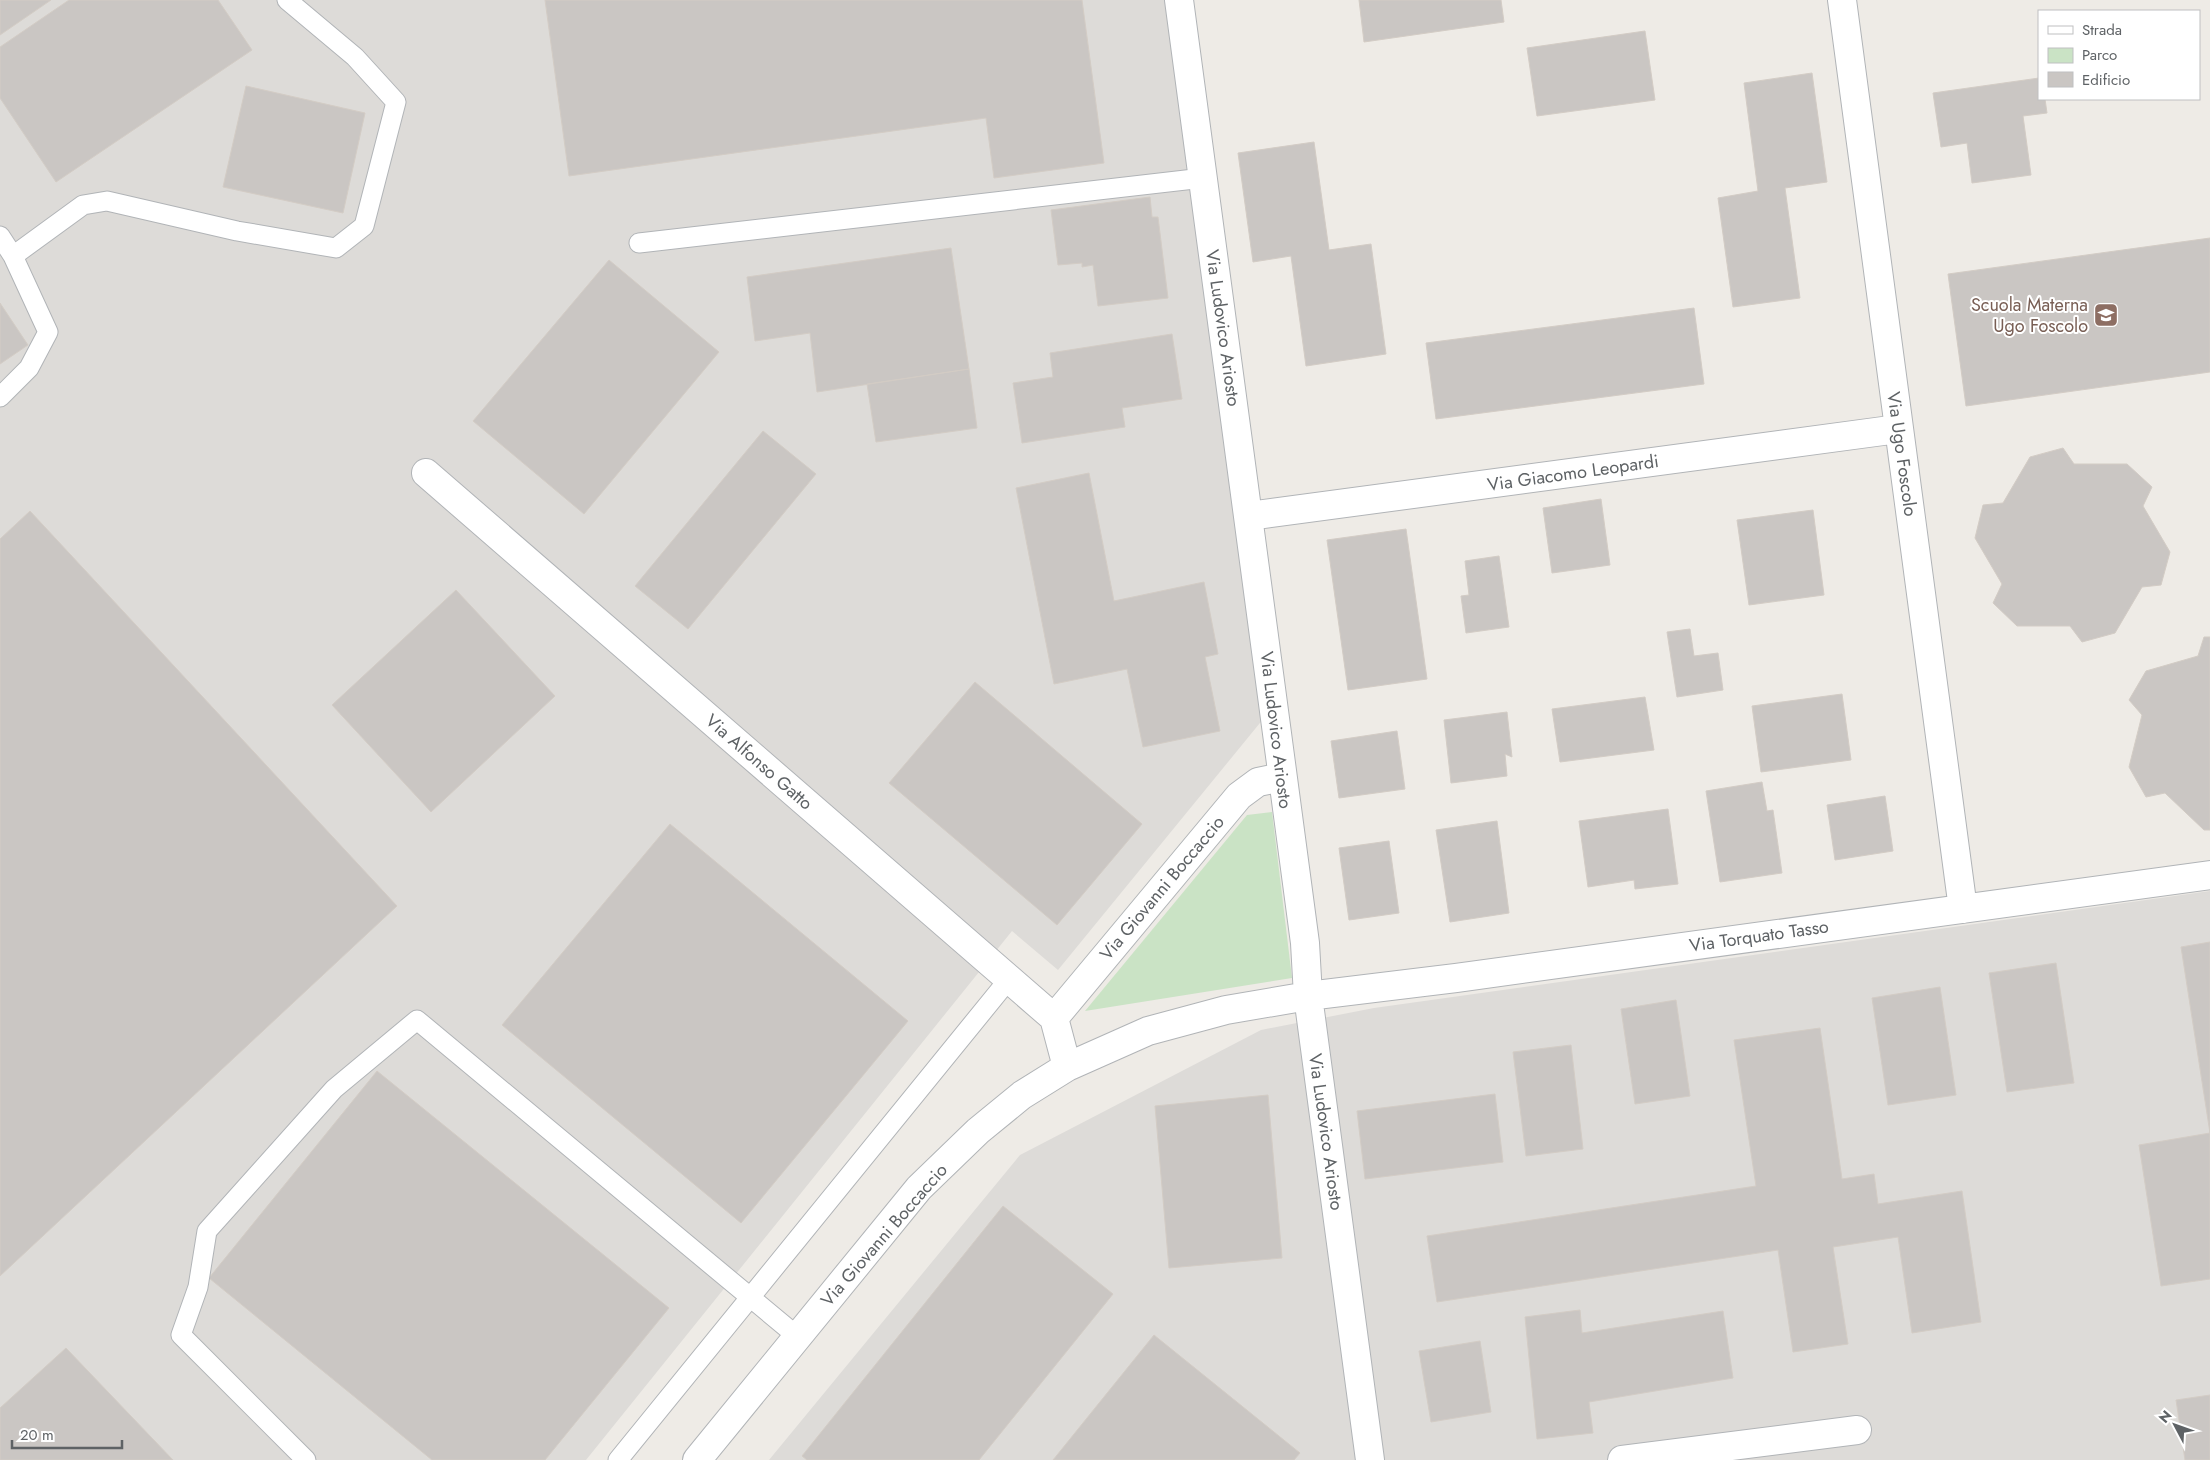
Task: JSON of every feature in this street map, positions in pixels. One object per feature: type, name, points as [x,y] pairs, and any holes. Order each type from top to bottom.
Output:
[{"type":"street","name":"Via Ludovico Ariosto","points":[[1179,0],[1307,960],[1308,996],[1370,1460]]},
{"type":"street","name":"Via Ugo Foscolo","points":[[1842,0],[1963,909]]},
{"type":"street","name":"Via Giacomo Leopardi","points":[[1248,516],[1898,429]]},
{"type":"street","name":"Via Alfonso Gatto","points":[[426,472],[1054,1018]]},
{"type":"street","name":"Via Giovanni Boccaccio","points":[[1054,1018],[1239,796],[1258,782],[1282,777]]},
{"type":"street","name":"Via Torquato Tasso","points":[[1308,996],[1456,978],[2210,875]]},
{"type":"street","name":"Via Giovanni Boccaccio","points":[[707,1459],[798,1337],[919,1188],[978,1131],[1022,1095],[1067,1068],[1148,1031],[1226,1010],[1308,996]]},
{"type":"street","points":[[1054,1018],[1067,1068]]},
{"type":"street","points":[[1622,1460],[1857,1430]]},
{"type":"lane","points":[[13,256],[83,205],[107,201],[237,231],[336,248],[364,226],[396,102],[355,57],[287,0]]},
{"type":"lane","points":[[639,243],[1203,178]]},
{"type":"lane","points":[[0,236],[13,256],[48,332],[29,368],[0,398]]},
{"type":"lane","points":[[618,1460],[1009,979]]},
{"type":"lane","points":[[306,1460],[181,1335],[198,1287],[206,1231],[334,1089],[417,1020],[798,1337]]},
{"type":"shaded area","points":[[0,0],[1165,0],[1264,718],[1058,970],[1012,931],[586,1460],[0,1460]]},
{"type":"shaded area","points":[[2210,891],[2210,1460],[769,1460],[1020,1155],[1261,1030],[1374,1008]]},
{"type":"green space","points":[[1272,812],[1292,978],[1085,1011],[1247,815]]},
{"type":"building","points":[[0,0],[51,0],[0,35]]},
{"type":"building","points":[[69,0],[218,0],[252,50],[56,182],[0,98],[0,47]]},
{"type":"building","points":[[545,0],[1082,0],[1104,163],[994,178],[986,118],[569,176]]},
{"type":"building","points":[[1359,0],[1501,0],[1504,22],[1364,42]]},
{"type":"building","points":[[1645,31],[1655,100],[1537,116],[1527,48]]},
{"type":"building","points":[[1812,73],[1827,182],[1785,188],[1800,298],[1733,307],[1718,198],[1758,191],[1744,83]]},
{"type":"building","points":[[2038,78],[2038,100],[2045,100],[2047,113],[2023,116],[2031,175],[1972,183],[1967,143],[1941,147],[1933,93]]},
{"type":"building","points":[[246,86],[365,113],[343,213],[223,187]]},
{"type":"building","points":[[1314,142],[1329,250],[1371,244],[1386,354],[1306,366],[1291,256],[1253,262],[1238,153]]},
{"type":"building","points":[[1150,197],[1152,217],[1158,217],[1168,298],[1098,306],[1093,265],[1082,267],[1082,263],[1058,265],[1051,210]]},
{"type":"building","points":[[2210,238],[2210,372],[1966,406],[1948,274]]},
{"type":"building","points":[[951,248],[969,369],[817,392],[810,333],[755,341],[747,277]]},
{"type":"building","points":[[609,260],[719,352],[584,514],[473,421]]},
{"type":"building","points":[[0,303],[28,345],[0,364]]},
{"type":"building","points":[[1694,308],[1704,384],[1436,419],[1426,343]]},
{"type":"building","points":[[1172,334],[1182,399],[1122,408],[1125,427],[1022,443],[1013,383],[1053,377],[1050,353]]},
{"type":"building","points":[[969,369],[977,428],[876,442],[867,384]]},
{"type":"building","points":[[763,431],[816,474],[688,629],[635,586]]},
{"type":"building","points":[[2063,448],[2074,464],[2127,464],[2152,487],[2143,506],[2170,552],[2161,585],[2142,587],[2115,633],[2082,642],[2070,626],[2017,626],[1993,603],[2002,584],[1975,538],[1983,505],[2003,503],[2030,457]]},
{"type":"building","points":[[1089,473],[1114,601],[1204,582],[1218,654],[1205,657],[1220,731],[1143,747],[1127,669],[1054,684],[1016,488]]},
{"type":"building","points":[[1601,499],[1610,565],[1552,573],[1543,508]]},
{"type":"building","points":[[1813,510],[1824,595],[1749,605],[1737,520]]},
{"type":"building","points":[[30,511],[397,906],[0,1276],[0,539]]},
{"type":"building","points":[[1406,529],[1427,679],[1348,690],[1327,540]]},
{"type":"building","points":[[1499,556],[1509,627],[1466,633],[1461,596],[1469,595],[1465,561]]},
{"type":"building","points":[[456,590],[555,696],[431,812],[332,705]]},
{"type":"building","points":[[1690,629],[1694,656],[1718,653],[1723,690],[1677,697],[1667,632]]},
{"type":"building","points":[[2204,637],[2210,637],[2210,830],[2204,830],[2165,793],[2146,797],[2129,767],[2142,715],[2129,700],[2146,671],[2198,656]]},
{"type":"building","points":[[975,682],[1142,824],[1057,925],[889,783]]},
{"type":"building","points":[[1842,694],[1851,760],[1761,772],[1752,706]]},
{"type":"building","points":[[1645,697],[1654,750],[1560,762],[1552,709]]},
{"type":"building","points":[[1507,712],[1512,757],[1505,754],[1507,776],[1451,783],[1444,720]]},
{"type":"building","points":[[1397,731],[1405,789],[1339,798],[1331,741]]},
{"type":"building","points":[[1762,782],[1767,811],[1773,810],[1782,873],[1720,882],[1706,791]]},
{"type":"building","points":[[1885,796],[1893,851],[1835,860],[1827,805]]},
{"type":"building","points":[[1668,809],[1678,884],[1635,889],[1634,880],[1588,887],[1579,821]]},
{"type":"building","points":[[1497,821],[1509,913],[1450,922],[1436,830]]},
{"type":"building","points":[[670,824],[908,1021],[741,1223],[502,1025]]},
{"type":"building","points":[[1389,841],[1399,913],[1349,920],[1339,848]]},
{"type":"building","points":[[2210,942],[2210,1133],[2181,947]]},
{"type":"building","points":[[2056,963],[2074,1083],[2007,1092],[1989,973]]},
{"type":"building","points":[[1940,987],[1956,1095],[1888,1105],[1872,998]]},
{"type":"building","points":[[1676,1000],[1690,1096],[1635,1104],[1621,1009]]},
{"type":"building","points":[[1820,1028],[1842,1179],[1874,1174],[1878,1204],[1962,1191],[1981,1322],[1912,1333],[1898,1237],[1833,1247],[1848,1344],[1793,1352],[1778,1250],[1437,1302],[1427,1236],[1756,1186],[1734,1040]]},
{"type":"building","points":[[1571,1045],[1583,1149],[1526,1156],[1513,1052]]},
{"type":"building","points":[[377,1071],[669,1308],[545,1460],[432,1460],[209,1278]]},
{"type":"building","points":[[1495,1094],[1503,1162],[1365,1179],[1357,1111]]},
{"type":"building","points":[[1268,1095],[1282,1258],[1169,1268],[1155,1106]]},
{"type":"building","points":[[2210,1133],[2210,1279],[2161,1286],[2139,1145]]},
{"type":"building","points":[[1003,1206],[1113,1294],[979,1460],[807,1460],[802,1456]]},
{"type":"building","points":[[1580,1310],[1582,1333],[1723,1311],[1733,1378],[1589,1402],[1593,1433],[1537,1439],[1525,1317]]},
{"type":"building","points":[[1154,1335],[1300,1453],[1294,1460],[1053,1460]]},
{"type":"building","points":[[1480,1341],[1491,1412],[1431,1422],[1419,1351]]},
{"type":"building","points":[[66,1348],[173,1460],[0,1460],[0,1408]]},
{"type":"building","points":[[2210,1395],[2210,1460],[2185,1460],[2176,1400]]},
{"type":"place","name":"Scuola Materna Ugo Foscolo","points":[[2106,315]]}]
